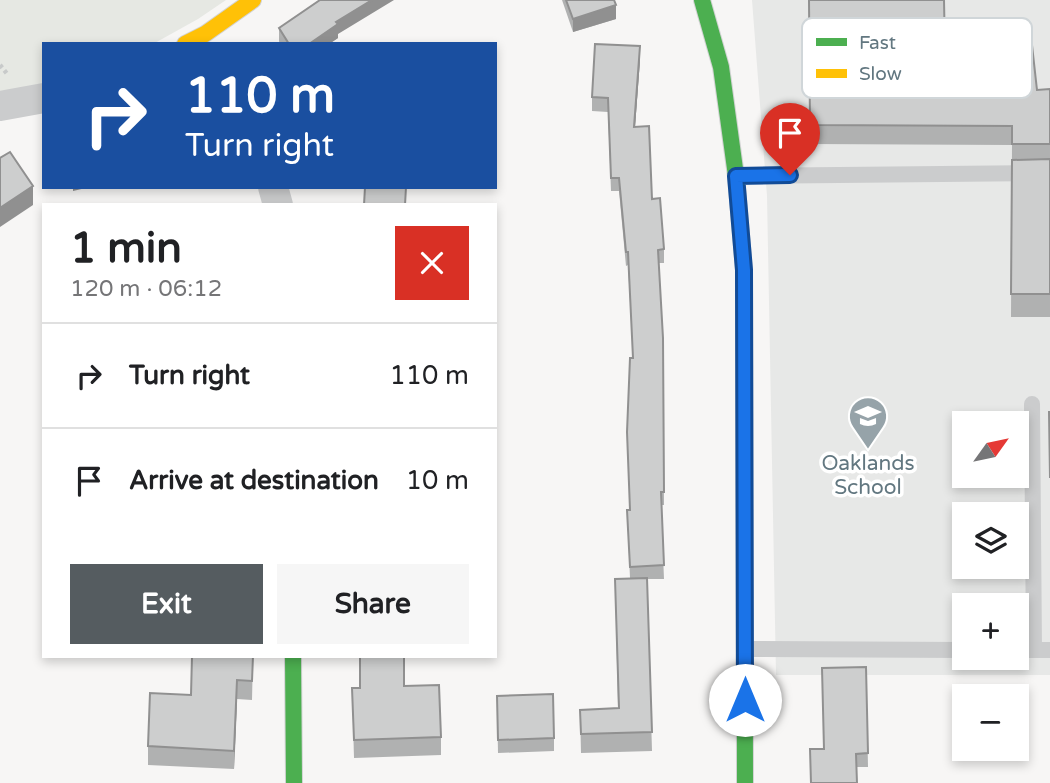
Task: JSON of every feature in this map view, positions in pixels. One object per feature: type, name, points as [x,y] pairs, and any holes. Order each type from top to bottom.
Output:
[{"type":"street","points":[[201,40],[253,0]]},
{"type":"street","points":[[702,0],[721,68],[736,176],[744,270],[745,783]]},
{"type":"street","points":[[0,106],[42,98]]},
{"type":"street","points":[[293,658],[293,783]]},
{"type":"lane","points":[[736,176],[1050,173]]},
{"type":"lane","points":[[1032,404],[1042,650]]},
{"type":"lane","points":[[744,649],[952,650]]},
{"type":"shaded area","points":[[0,0],[226,0],[157,42],[42,42],[42,86],[0,91]]},
{"type":"shaded area","name":"Oaklands School","points":[[752,0],[1050,0],[1050,675],[776,675],[767,196]]},
{"type":"building","points":[[320,0],[372,0],[336,22],[338,24],[312,42],[288,42],[279,28]]},
{"type":"building","points":[[566,0],[614,0],[616,5],[573,19]]},
{"type":"building","points":[[809,0],[944,0],[944,18],[809,18]]},
{"type":"building","points":[[595,44],[640,46],[634,127],[649,126],[652,199],[660,198],[664,249],[658,250],[663,338],[664,492],[661,492],[664,565],[630,567],[627,432],[630,358],[633,358],[628,252],[619,178],[611,178],[608,98],[592,97]]},
{"type":"building","points":[[1032,45],[1037,90],[1050,89],[1050,144],[1012,144],[1012,126],[810,125],[810,98],[1032,98]]},
{"type":"building","points":[[10,152],[33,186],[0,208],[0,158]]},
{"type":"building","points":[[1050,159],[1050,294],[1011,294],[1012,160]]},
{"type":"building","points":[[365,189],[406,189],[405,203],[364,203]]},
{"type":"building","points":[[1049,412],[1050,412],[1050,478]]},
{"type":"building","points":[[647,578],[652,732],[581,734],[580,710],[619,708],[615,579]]},
{"type":"building","points":[[192,658],[253,658],[252,681],[237,680],[234,751],[148,746],[150,693],[191,695]]},
{"type":"building","points":[[360,658],[404,658],[404,686],[439,685],[441,737],[354,740],[352,688],[360,688]]},
{"type":"building","points":[[866,667],[868,753],[856,754],[857,783],[811,783],[810,749],[824,749],[822,668]]},
{"type":"building","points":[[553,694],[554,738],[498,740],[497,696]]},
{"type":"traffic: fast","points":[[702,0],[721,67],[736,176],[744,270],[745,783]]},
{"type":"traffic: fast","points":[[293,658],[294,783]]},
{"type":"traffic: slow","points":[[189,42],[253,0]]},
{"type":"place","name":"Oaklands School","points":[[868,450]]},
{"type":"route","points":[[745,700],[744,270],[736,176],[790,175]]}]
